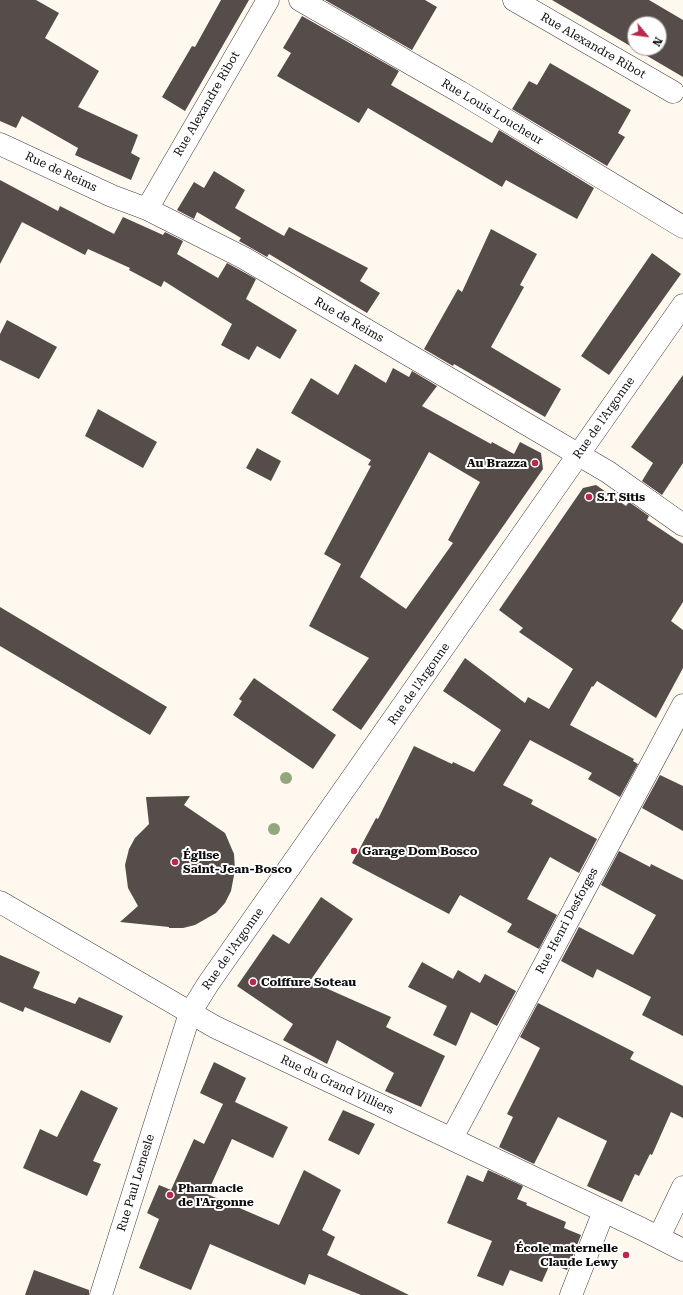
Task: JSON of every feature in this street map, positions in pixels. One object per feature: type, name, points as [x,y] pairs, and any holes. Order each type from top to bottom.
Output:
[{"type":"street","name":"Rue Alexandre Ribot","points":[[147,209],[268,0]]},
{"type":"street","name":"Rue Louis Loucheur","points":[[300,0],[467,96],[683,227]]},
{"type":"street","name":"Rue Alexandre Ribot","points":[[514,0],[673,92]]},
{"type":"street","name":"Rue de Reims","points":[[0,144],[112,196],[147,209],[244,258],[608,472],[683,525]]},
{"type":"street","name":"Rue de l'Argonne","points":[[171,1071],[190,1013],[213,977],[683,305]]},
{"type":"street","name":"Rue Henri Desforges","points":[[452,1138],[683,705]]},
{"type":"street","name":"Rue du Grand Villiers","points":[[0,902],[190,1013],[226,1032],[452,1138],[683,1250]]},
{"type":"street","name":"Rue Paul Lemesle","points":[[101,1295],[171,1071]]},
{"type":"street","points":[[658,1237],[683,1187]]},
{"type":"street","points":[[571,1295],[604,1211]]},
{"type":"building","points":[[0,0],[36,0],[59,13],[45,38],[99,71],[78,107],[138,135],[131,153],[140,158],[131,180],[75,155],[78,148],[22,116],[16,128],[0,121]]},
{"type":"building","points":[[221,0],[249,0],[185,111],[162,97],[192,46],[195,47]]},
{"type":"building","points":[[325,0],[425,0],[437,7],[412,50]]},
{"type":"building","points":[[552,0],[649,0],[683,20],[683,77],[647,56],[667,56],[667,16],[627,16],[627,44]]},
{"type":"building","points":[[302,16],[399,71],[391,85],[492,143],[499,130],[594,188],[577,219],[506,180],[502,187],[368,108],[359,123],[277,76],[291,53],[283,48]]},
{"type":"building","points":[[550,63],[631,110],[618,133],[625,137],[607,166],[512,109],[529,81],[537,85]]},
{"type":"building","points":[[214,171],[245,190],[235,208],[284,236],[289,227],[368,268],[360,281],[380,293],[367,313],[269,254],[267,257],[239,241],[241,238],[197,212],[194,219],[177,210],[194,182],[204,188]]},
{"type":"building","points":[[0,180],[58,211],[60,206],[114,234],[123,217],[163,235],[165,232],[183,241],[177,254],[218,278],[227,263],[256,279],[246,299],[297,330],[280,359],[257,346],[249,360],[221,345],[232,324],[164,281],[161,287],[129,270],[130,268],[88,249],[85,255],[22,222],[0,264]]},
{"type":"building","points":[[491,229],[537,254],[520,285],[524,287],[491,347],[561,389],[545,417],[454,364],[453,366],[424,349],[458,289],[462,292]]},
{"type":"building","points":[[652,253],[681,274],[609,375],[581,356]]},
{"type":"building","points":[[7,320],[57,347],[39,379],[0,360],[0,334]]},
{"type":"building","points":[[355,364],[386,383],[393,368],[409,377],[412,371],[437,386],[422,406],[491,444],[492,442],[514,454],[520,442],[541,453],[543,469],[361,730],[332,710],[369,658],[309,626],[341,564],[324,554],[371,466],[368,465],[371,460],[291,413],[311,378],[338,395]],"holes":[[[429,452],[480,482],[448,540],[453,543],[406,609],[360,577]]]},
{"type":"building","points":[[683,375],[683,463],[662,495],[642,481],[653,463],[631,447]]},
{"type":"building","points":[[98,409],[157,442],[143,468],[85,436]]},
{"type":"building","points":[[257,448],[281,461],[271,481],[246,468]]},
{"type":"building","points":[[596,485],[626,506],[629,502],[649,516],[647,520],[683,544],[683,602],[671,621],[683,630],[683,668],[656,718],[597,681],[593,687],[592,686],[570,725],[634,759],[633,761],[638,764],[620,797],[588,779],[592,773],[530,740],[503,785],[533,800],[531,804],[597,839],[579,873],[550,857],[527,899],[557,915],[539,949],[507,932],[512,924],[460,895],[449,914],[352,863],[376,818],[378,819],[414,746],[452,764],[453,762],[474,772],[501,730],[443,691],[465,658],[525,703],[528,697],[549,709],[573,669],[519,632],[523,628],[499,610],[583,488]]},
{"type":"building","points":[[0,607],[167,707],[150,735],[0,646]]},
{"type":"building","points":[[254,678],[336,735],[313,769],[233,715],[242,701],[239,699]]},
{"type":"building","points":[[660,775],[683,786],[683,831],[642,808]]},
{"type":"building","name":"Église Saint-Jean-Bosco","points":[[190,796],[184,805],[225,833],[234,854],[235,870],[231,891],[225,903],[216,913],[195,925],[183,928],[169,928],[120,922],[138,906],[128,888],[125,865],[129,849],[135,838],[149,824],[146,797]]},
{"type":"building","points":[[619,851],[650,867],[651,864],[683,880],[683,1036],[642,1015],[651,997],[597,969],[593,978],[561,961],[579,927],[633,955],[656,915],[601,885]]},
{"type":"building","points":[[321,897],[353,919],[310,981],[391,1017],[386,1027],[445,1056],[421,1107],[385,1091],[394,1073],[337,1040],[327,1064],[283,1040],[293,1024],[237,986],[273,934],[289,944]]},
{"type":"building","points":[[0,955],[40,972],[33,988],[75,1004],[79,997],[123,1016],[110,1043],[25,1007],[23,1012],[0,1002]]},
{"type":"building","points":[[422,962],[453,979],[458,970],[480,983],[485,974],[516,991],[497,1026],[471,1012],[456,1046],[433,1035],[447,1006],[408,987]]},
{"type":"building","points":[[538,1003],[634,1052],[630,1059],[683,1086],[683,1118],[671,1112],[652,1155],[650,1154],[639,1176],[635,1174],[622,1202],[587,1186],[607,1141],[558,1117],[534,1164],[499,1147],[513,1117],[507,1114],[540,1048],[520,1037]]},
{"type":"building","points":[[214,1062],[246,1078],[235,1102],[288,1127],[273,1158],[232,1139],[207,1194],[279,1225],[304,1170],[341,1190],[322,1230],[335,1237],[327,1255],[409,1295],[361,1295],[309,1274],[305,1285],[210,1244],[191,1290],[139,1268],[159,1219],[147,1213],[159,1185],[171,1190],[194,1139],[204,1144],[223,1104],[200,1093]]},
{"type":"building","points":[[81,1090],[118,1108],[93,1161],[101,1164],[87,1196],[23,1168],[40,1129],[57,1137]]},
{"type":"building","points":[[343,1110],[375,1124],[359,1155],[328,1140]]},
{"type":"building","points":[[488,1170],[523,1186],[517,1199],[527,1203],[526,1205],[566,1222],[564,1228],[581,1235],[567,1270],[550,1264],[542,1282],[510,1270],[503,1286],[477,1276],[492,1241],[447,1223],[467,1175],[483,1182]]},
{"type":"building","points":[[34,1270],[89,1290],[89,1295],[25,1295]]},
{"type":"place","name":"Au Brazza","points":[[535,463]]},
{"type":"place","name":"S.T Sitis","points":[[589,497]]},
{"type":"place","name":"Garage Dom Bosco","points":[[354,851]]},
{"type":"place","name":"Église Saint-Jean-Bosco","points":[[175,862]]},
{"type":"place","name":"Coiffure Soteau","points":[[253,982]]},
{"type":"place","name":"Pharmacie de l'Argonne","points":[[170,1195]]},
{"type":"place","name":"École maternelle Claude Lewy","points":[[626,1255]]}]
